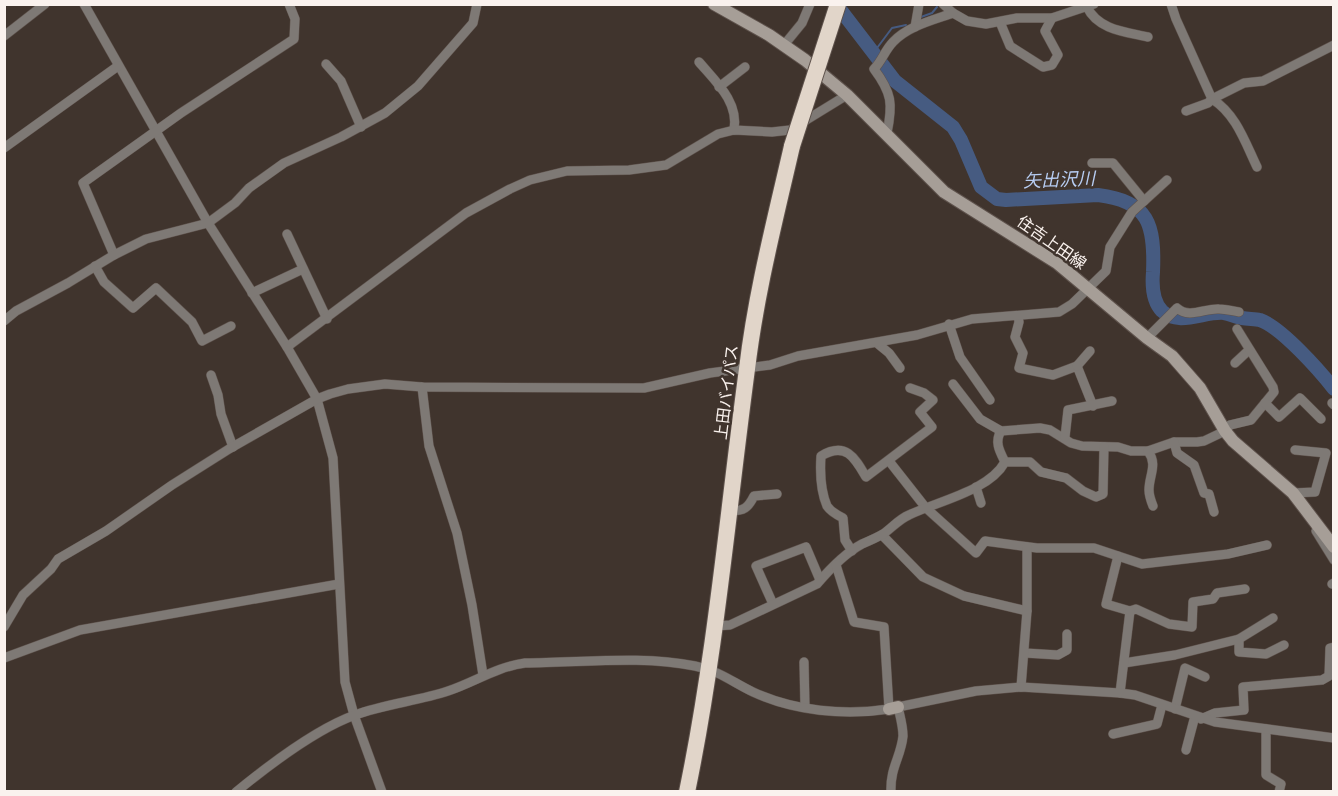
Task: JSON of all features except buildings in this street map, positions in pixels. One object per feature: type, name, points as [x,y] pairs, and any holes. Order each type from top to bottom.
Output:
[{"type":"highway","name":"上田バイパス","points":[[687,792],[710,670],[747,367],[769,244],[792,146],[838,4]]},
{"type":"main road","name":"住吉上田線","points":[[714,4],[784,45],[847,95],[944,192],[1057,263],[1172,356],[1200,388],[1233,441],[1293,493],[1333,543]]},
{"type":"street","points":[[4,36],[45,4]]},
{"type":"street","points":[[84,4],[208,223],[287,347],[317,399],[333,458],[345,682],[354,715],[382,792]]},
{"type":"street","points":[[114,255],[83,183],[156,133],[181,112],[294,39],[295,19],[289,4]]},
{"type":"street","points":[[4,321],[16,311],[146,239],[208,223],[235,203],[249,188],[284,163],[361,127],[385,113],[418,86],[473,23],[477,4]]},
{"type":"street","points":[[784,45],[802,23],[810,4]]},
{"type":"street","points":[[915,27],[919,4]]},
{"type":"street","points":[[943,4],[953,13],[974,23],[986,24],[1017,18],[1052,18],[1090,6],[1096,20],[1105,26],[1148,37]]},
{"type":"street","points":[[1171,4],[1212,99],[1231,115],[1257,166]]},
{"type":"street","points":[[887,133],[891,106],[885,84],[874,69],[893,42],[915,27],[953,13]]},
{"type":"street","points":[[1000,22],[1010,46],[1043,67],[1052,65],[1058,56],[1045,31],[1052,18]]},
{"type":"street","points":[[1186,111],[1208,103],[1244,83],[1263,81],[1334,45]]},
{"type":"street","points":[[699,62],[733,107],[734,130]]},
{"type":"street","points":[[326,64],[341,81],[361,127]]},
{"type":"street","points":[[4,148],[118,66]]},
{"type":"street","points":[[719,87],[745,67]]},
{"type":"street","points":[[287,347],[466,213],[530,180],[567,171],[629,170],[666,165],[718,135],[734,130],[772,132],[790,130],[847,95]]},
{"type":"street","points":[[1092,163],[1113,163],[1144,201]]},
{"type":"street","points":[[4,627],[23,595],[51,569],[58,559],[106,531],[172,485],[233,447],[317,399],[348,389],[385,384],[422,387],[644,388],[710,373],[770,364],[798,356],[878,344],[972,319],[1065,310],[1106,271],[1110,247],[1132,212],[1167,180]]},
{"type":"street","points":[[287,234],[327,319]]},
{"type":"street","points":[[95,266],[104,282],[133,308],[156,288],[192,322],[202,341],[231,326]]},
{"type":"street","points":[[252,293],[303,269]]},
{"type":"street","points":[[1147,338],[1177,308],[1181,312],[1193,313],[1218,309],[1239,312]]},
{"type":"street","points":[[1018,316],[1019,322],[1015,337],[1023,353],[1019,368],[1053,375],[1077,366],[1090,351]]},
{"type":"street","points":[[949,324],[960,357],[990,400]]},
{"type":"street","points":[[953,384],[980,419],[1002,431],[1040,428],[1050,430],[1065,437],[1071,443],[1082,446],[1118,447],[1131,451],[1148,451],[1174,442],[1197,442],[1225,431],[1230,425],[1251,420],[1274,392],[1237,329]]},
{"type":"street","points":[[878,344],[889,353],[900,368]]},
{"type":"street","points":[[1235,363],[1249,350]]},
{"type":"street","points":[[1077,366],[1093,406]]},
{"type":"street","points":[[211,375],[218,395],[221,414],[233,447]]},
{"type":"street","points":[[422,387],[429,446],[457,533],[483,675]]},
{"type":"street","points":[[852,551],[845,540],[843,518],[827,505],[820,468],[821,456],[843,450],[850,453],[866,477],[889,460],[932,427],[920,412],[933,400],[924,393],[910,388]]},
{"type":"street","points":[[1266,403],[1279,417],[1300,398],[1322,419]]},
{"type":"street","points":[[1065,437],[1068,410],[1112,401]]},
{"type":"street","points":[[1002,431],[999,435],[998,446],[1005,462]]},
{"type":"street","points":[[1174,442],[1177,453],[1194,465],[1204,493],[1209,494],[1214,512]]},
{"type":"street","points":[[1005,462],[1030,462],[1041,472],[1066,478],[1083,491],[1096,497],[1102,494],[1104,447]]},
{"type":"street","points":[[1293,493],[1315,492],[1326,453],[1295,450]]},
{"type":"street","points":[[1148,451],[1153,458],[1154,465],[1149,489],[1153,506]]},
{"type":"street","points":[[889,460],[926,508],[976,553],[985,541],[1027,547],[1094,548],[1142,564],[1228,554],[1267,544]]},
{"type":"street","points":[[716,626],[730,625],[817,584],[852,551],[882,535],[906,516],[964,494],[1001,470],[1005,462]]},
{"type":"street","points":[[976,487],[981,503]]},
{"type":"street","points":[[730,511],[747,508],[754,496],[777,495]]},
{"type":"street","points":[[1317,524],[1316,531],[1334,560]]},
{"type":"street","points":[[882,535],[923,577],[964,596],[1028,611]]},
{"type":"street","points":[[1333,543],[1334,555]]},
{"type":"street","points":[[773,604],[756,566],[806,547],[820,580]]},
{"type":"street","points":[[1021,687],[1028,611],[1027,547]]},
{"type":"street","points":[[1118,556],[1106,604],[1130,611],[1136,609],[1168,624],[1192,627],[1193,602],[1213,599],[1217,593],[1245,589]]},
{"type":"street","points":[[836,565],[854,622],[884,627],[893,708],[903,732],[893,768],[891,792]]},
{"type":"street","points":[[4,658],[80,630],[339,584]]},
{"type":"street","points":[[1120,693],[1130,611]]},
{"type":"street","points":[[1124,663],[1175,655],[1239,639],[1273,618]]},
{"type":"street","points":[[1025,652],[1058,655],[1068,650],[1067,634]]},
{"type":"street","points":[[1239,639],[1239,652],[1266,654],[1284,645]]},
{"type":"street","points":[[1198,718],[1215,713],[1244,710],[1243,687],[1323,680],[1329,676],[1330,648],[1334,647]]},
{"type":"street","points":[[236,792],[290,751],[354,715],[437,694],[462,686],[507,665],[525,663],[663,660],[710,670],[773,700],[805,707],[854,712],[893,708],[976,691],[1021,687],[1120,693],[1135,695],[1198,718],[1231,726],[1334,738]]},
{"type":"street","points":[[804,662],[805,707]]},
{"type":"street","points":[[1175,709],[1185,669],[1205,677]]},
{"type":"street","points":[[1113,734],[1157,724],[1162,705]]},
{"type":"street","points":[[1186,750],[1198,718]]},
{"type":"street","points":[[1266,729],[1264,768],[1266,775],[1281,784],[1279,792]]},
{"type":"waterway","name":"矢出沢川","points":[[836,4],[895,81],[953,127],[981,187],[997,199],[1006,200],[1098,195],[1128,203],[1145,218],[1150,229],[1153,292],[1162,311],[1176,318],[1224,313],[1269,324],[1289,340],[1334,389]]},
{"type":"waterway","points":[[921,17],[932,13],[937,7]]},
{"type":"waterway","points":[[874,52],[892,28],[906,25]]}]
